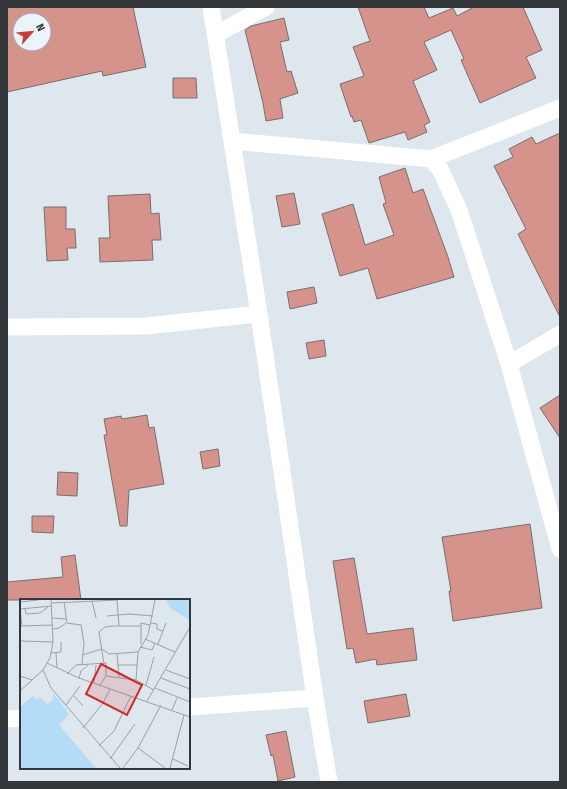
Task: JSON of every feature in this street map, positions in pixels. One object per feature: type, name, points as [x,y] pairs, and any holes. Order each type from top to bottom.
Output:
[{"type":"street","points":[[211,7],[259,314],[315,698],[329,782]]},
{"type":"street","points":[[215,35],[266,7]]},
{"type":"street","points":[[232,141],[431,159],[560,108]]},
{"type":"street","points":[[431,159],[440,169],[459,210],[509,364],[560,549]]},
{"type":"street","points":[[7,327],[146,326],[259,314]]},
{"type":"street","points":[[509,364],[560,334]]},
{"type":"street","points":[[190,706],[315,698]]},
{"type":"street","points":[[7,719],[20,718]]},
{"type":"building","points":[[7,7],[133,7],[146,67],[103,76],[102,71],[7,92]]},
{"type":"building","points":[[358,7],[424,7],[429,18],[453,8],[457,16],[474,7],[523,7],[542,50],[526,57],[536,78],[480,103],[461,60],[464,59],[451,30],[424,42],[437,70],[413,81],[430,122],[424,125],[427,132],[408,140],[405,132],[369,143],[361,120],[354,122],[352,116],[351,117],[340,84],[364,76],[353,47],[370,41]]},
{"type":"building","points":[[284,18],[289,40],[280,42],[287,72],[291,71],[298,93],[280,99],[283,118],[266,121],[245,30],[251,26]]},
{"type":"building","points":[[173,78],[196,78],[197,98],[173,98]]},
{"type":"building","points":[[560,133],[560,317],[518,234],[526,229],[494,166],[513,157],[509,149],[532,137],[536,144]]},
{"type":"building","points":[[405,168],[413,193],[423,189],[454,277],[377,299],[368,268],[340,276],[322,214],[353,204],[365,245],[394,235],[383,204],[386,203],[379,177]]},
{"type":"building","points":[[294,193],[300,224],[282,227],[276,196]]},
{"type":"building","points":[[150,194],[151,214],[159,213],[161,240],[152,240],[153,260],[100,262],[99,238],[110,238],[108,196]]},
{"type":"building","points":[[44,207],[66,207],[66,229],[75,229],[76,248],[67,248],[68,260],[47,261]]},
{"type":"building","points":[[314,287],[317,303],[290,309],[287,292]]},
{"type":"building","points":[[324,340],[326,356],[309,359],[306,343]]},
{"type":"building","points":[[560,395],[560,438],[540,408]]},
{"type":"building","points":[[147,415],[149,428],[154,427],[164,484],[129,490],[127,526],[120,526],[104,435],[107,435],[104,419],[121,416],[122,419]]},
{"type":"building","points":[[218,449],[220,466],[203,469],[200,452]]},
{"type":"building","points":[[58,472],[78,473],[77,496],[57,495]]},
{"type":"building","points":[[32,516],[54,516],[53,533],[32,532]]},
{"type":"building","points":[[530,524],[542,608],[453,621],[449,591],[451,591],[442,537]]},
{"type":"building","points":[[75,555],[81,599],[7,600],[7,582],[63,577],[61,557]]},
{"type":"building","points":[[354,558],[367,634],[413,628],[417,660],[377,665],[376,659],[356,663],[353,648],[347,649],[333,561]]},
{"type":"building","points":[[406,694],[410,716],[368,723],[364,701]]},
{"type":"building","points":[[286,731],[295,777],[278,781],[273,755],[271,756],[266,735]]}]
